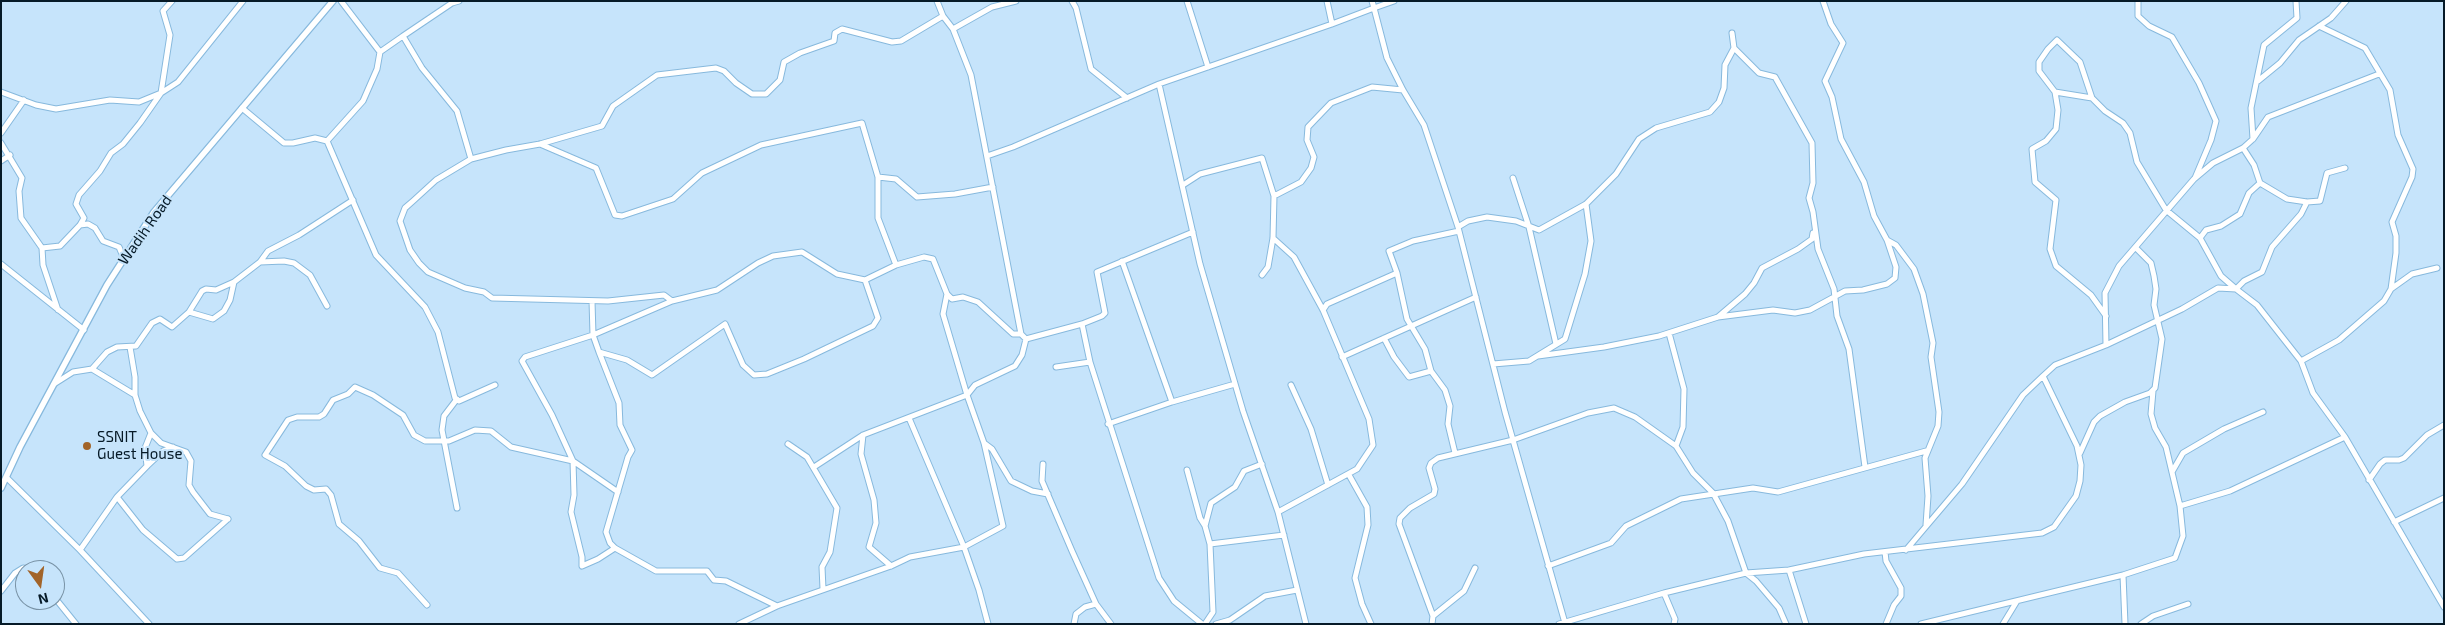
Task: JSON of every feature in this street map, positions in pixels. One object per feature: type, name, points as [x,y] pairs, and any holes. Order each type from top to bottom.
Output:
[{"type":"street","points":[[42,248],[60,246],[80,225],[84,218],[76,204],[78,195],[100,170],[111,153],[123,144],[161,93],[170,36],[163,12],[172,1]]},
{"type":"street","points":[[1,92],[56,109],[110,100],[140,102],[161,93],[178,82],[244,1]]},
{"type":"street","name":"Wadih Road","points":[[1,488],[20,447],[107,285],[154,212],[333,1]]},
{"type":"street","points":[[341,1],[380,52]]},
{"type":"street","points":[[327,141],[363,101],[377,69],[380,52],[452,3],[459,1]]},
{"type":"street","points":[[937,1],[943,16],[953,29],[971,75],[1021,334],[1026,339]]},
{"type":"street","points":[[953,29],[992,7],[1016,1]]},
{"type":"street","points":[[1072,1],[1076,8],[1091,69],[1127,98]]},
{"type":"street","points":[[1187,1],[1208,67]]},
{"type":"street","points":[[1327,1],[1332,24]]},
{"type":"street","points":[[1372,1],[1387,58],[1424,125],[1458,229],[1563,623],[1664,593],[1746,573],[1789,570],[1864,554],[2042,533],[2054,527],[2076,496],[2080,480],[2079,454],[2042,376]]},
{"type":"street","points":[[987,156],[1014,147],[1159,84],[1394,1]]},
{"type":"street","points":[[1538,356],[1604,347],[1669,333],[1718,318],[1773,310],[1795,313],[1810,310],[1845,291],[1863,290],[1887,284],[1895,278],[1896,267],[1887,240],[1874,216],[1864,182],[1841,139],[1832,97],[1825,82],[1843,43],[1831,24],[1823,1]]},
{"type":"street","points":[[2138,1],[2138,16],[2149,26],[2172,37],[2199,83],[2216,122],[2211,140],[2194,179]]},
{"type":"street","points":[[2253,139],[2251,108],[2264,45],[2297,18],[2296,1]]},
{"type":"street","points":[[2257,81],[2280,63],[2299,40],[2331,18],[2346,1]]},
{"type":"street","points":[[672,301],[664,295],[592,301],[492,298],[478,290],[465,288],[428,272],[418,263],[410,250],[400,221],[405,208],[436,180],[471,159],[540,144],[602,126],[613,106],[663,72],[716,68],[752,94],[766,94],[780,80],[784,62],[800,53],[834,40],[835,33],[842,29],[892,42],[901,41],[943,16]]},
{"type":"street","points":[[2301,362],[2339,340],[2384,301],[2391,289],[2396,253],[2396,236],[2392,222],[2412,177],[2413,170],[2398,135],[2390,90],[2365,48],[2320,26]]},
{"type":"street","points":[[1455,453],[1448,424],[1450,406],[1445,390],[1431,371],[1425,349],[1407,319],[1398,272],[1389,251],[1413,241],[1458,229],[1468,221],[1487,217],[1516,221],[1529,227],[1542,229],[1546,225],[1586,204],[1616,174],[1632,148],[1647,133],[1681,119],[1710,112],[1719,102],[1724,88],[1725,65],[1734,48],[1732,33]]},
{"type":"street","points":[[403,36],[422,68],[457,111],[471,159]]},
{"type":"street","points":[[2106,316],[2090,294],[2056,266],[2050,249],[2056,200],[2035,182],[2032,149],[2046,141],[2056,129],[2058,110],[2055,92],[2039,71],[2040,62],[2048,48],[2057,40],[2080,62],[2092,98],[2105,111],[2123,123],[2130,133],[2137,162],[2166,210],[2200,238],[2221,276],[2257,305],[2301,362],[2313,393],[2345,437],[2444,606]]},
{"type":"street","points":[[1734,48],[1759,73],[1775,77],[1812,142],[1813,183],[1809,198],[1813,212],[1814,230],[1818,249],[1835,297],[1837,316],[1849,349],[1865,467]]},
{"type":"street","points":[[2106,345],[2105,293],[2120,266],[2194,179],[2212,163],[2233,151],[2243,148],[2253,139],[2268,117],[2379,74]]},
{"type":"street","points":[[1159,84],[1200,264],[1235,384],[1278,512],[1306,624]]},
{"type":"street","points":[[1274,196],[1301,182],[1311,168],[1314,158],[1308,140],[1308,127],[1330,103],[1372,87],[1403,90]]},
{"type":"street","points":[[2055,92],[2092,98]]},
{"type":"street","points":[[1,133],[24,100]]},
{"type":"street","points":[[242,108],[284,142],[293,143],[315,138],[327,141]]},
{"type":"street","points":[[540,144],[596,168],[614,215],[622,216],[672,199],[702,174],[761,145],[862,123],[878,178],[878,218],[896,265]]},
{"type":"street","points":[[327,141],[376,255],[425,307],[438,332],[457,399]]},
{"type":"street","points":[[1,143],[10,155],[22,178],[19,191],[21,218],[42,248],[43,265],[58,310]]},
{"type":"street","points":[[2243,148],[2254,165],[2260,183],[2287,199],[2307,202],[2320,201],[2326,173],[2345,168]]},
{"type":"street","points":[[1,161],[10,155]]},
{"type":"street","points":[[1182,186],[1200,174],[1262,158],[1274,196],[1273,238],[1268,267],[1262,275]]},
{"type":"street","points":[[878,178],[896,179],[917,197],[955,194],[993,187]]},
{"type":"street","points":[[1513,178],[1529,227],[1556,344]]},
{"type":"street","points":[[2200,238],[2206,230],[2221,226],[2240,214],[2249,193],[2260,183]]},
{"type":"street","points":[[54,384],[73,372],[92,369],[107,352],[117,346],[130,347],[140,342],[152,323],[160,319],[172,327],[189,312],[202,291],[206,289],[216,290],[234,282],[260,262],[268,251],[299,235],[353,200]]},
{"type":"street","points":[[1905,550],[1962,484],[2023,394],[2042,376],[2055,365],[2106,345],[2218,288],[2236,289],[2244,281],[2262,272],[2272,247],[2301,214],[2307,202]]},
{"type":"street","points":[[1493,364],[1529,361],[1564,339],[1586,274],[1591,241],[1586,204]]},
{"type":"street","points":[[80,225],[88,224],[95,228],[103,241],[119,247],[124,259]]},
{"type":"street","points":[[1718,318],[1745,294],[1754,283],[1762,268],[1812,239],[1814,230]]},
{"type":"street","points":[[1026,339],[1082,324],[1102,316],[1105,312],[1097,272],[1193,232]]},
{"type":"street","points":[[1273,238],[1294,257],[1323,310],[1370,420],[1373,445],[1356,469],[1348,475],[1278,512]]},
{"type":"street","points":[[1887,240],[1896,245],[1914,270],[1924,294],[1933,343],[1931,357],[1940,412],[1938,426],[1926,451],[1926,526]]},
{"type":"street","points":[[1921,624],[2123,576],[2176,558],[2183,536],[2180,506],[2166,447],[2154,428],[2152,414],[2153,391],[2162,348],[2162,338],[2154,305],[2156,289],[2151,263],[2136,248]]},
{"type":"street","points":[[615,548],[598,559],[582,566],[582,556],[571,512],[574,461],[552,415],[522,362],[525,357],[593,335],[672,301],[717,290],[773,256],[802,252],[837,274],[865,280],[896,265],[924,256],[934,260],[947,294],[952,299],[963,297],[978,302],[1014,334],[1021,334]]},
{"type":"street","points":[[260,262],[284,260],[294,263],[310,275],[327,306]]},
{"type":"street","points":[[1122,262],[1172,402]]},
{"type":"street","points":[[1,264],[84,330]]},
{"type":"street","points":[[2391,289],[2412,274],[2437,268]]},
{"type":"street","points":[[1323,310],[1327,304],[1398,272]]},
{"type":"street","points":[[599,352],[627,360],[652,375],[725,324],[743,365],[754,375],[767,374],[804,359],[873,326],[878,318],[865,280]]},
{"type":"street","points":[[189,312],[213,319],[224,311],[230,300],[234,282]]},
{"type":"street","points":[[739,624],[777,606],[891,566],[910,557],[964,547],[1003,526],[984,443],[942,314],[947,294]]},
{"type":"street","points":[[1342,357],[1476,297]]},
{"type":"street","points":[[592,301],[593,335],[619,404],[620,425],[632,450],[628,457],[606,532],[610,542],[615,548],[656,571],[707,570],[714,580],[726,582],[777,606]]},
{"type":"street","points":[[1082,324],[1090,362],[1108,424],[1159,578],[1174,601],[1204,624],[1213,612],[1210,544],[1205,526],[1200,518],[1187,470]]},
{"type":"street","points":[[1669,333],[1684,389],[1683,427],[1676,446]]},
{"type":"street","points":[[1384,338],[1394,357],[1409,377],[1431,371]]},
{"type":"street","points":[[814,467],[863,435],[967,395],[975,385],[1015,366],[1022,354],[1026,339]]},
{"type":"street","points":[[117,497],[143,530],[177,559],[184,558],[228,518],[210,514],[189,485],[191,460],[186,452],[161,443],[151,433],[140,411],[135,395],[135,377],[130,347]]},
{"type":"street","points":[[1056,367],[1090,362]]},
{"type":"street","points":[[92,369],[135,395]]},
{"type":"street","points":[[1108,424],[1172,402],[1235,384]]},
{"type":"street","points":[[457,399],[459,401],[495,385]]},
{"type":"street","points":[[1291,385],[1311,429],[1328,485]]},
{"type":"street","points":[[427,605],[398,573],[380,568],[359,541],[339,524],[331,495],[326,489],[314,490],[306,486],[285,466],[265,456],[288,420],[304,416],[319,418],[333,400],[348,394],[355,387],[373,394],[404,414],[414,435],[425,441],[449,441],[475,430],[491,431],[511,447],[574,461],[618,492]]},
{"type":"street","points":[[2079,454],[2094,422],[2100,416],[2125,402],[2153,391]]},
{"type":"street","points":[[457,399],[444,416],[443,440],[457,508]]},
{"type":"street","points":[[1432,624],[1433,616],[1399,524],[1400,518],[1410,508],[1434,494],[1435,489],[1429,468],[1431,463],[1438,458],[1513,440],[1588,413],[1614,408],[1634,418],[1676,446],[1694,473],[1713,493],[1728,522],[1746,573],[1756,581],[1779,608],[1786,624]]},
{"type":"street","points":[[2172,472],[2183,453],[2224,429],[2263,412]]},
{"type":"street","points":[[909,418],[964,547],[979,590],[988,624]]},
{"type":"street","points":[[2369,480],[2385,460],[2404,458],[2427,435],[2444,424]]},
{"type":"street","points":[[147,466],[145,448],[151,433]]},
{"type":"street","points":[[863,435],[861,454],[874,500],[876,523],[869,547],[891,566]]},
{"type":"street","points":[[2180,506],[2230,491],[2345,437]]},
{"type":"street","points":[[984,443],[992,448],[1001,468],[1011,481],[1032,491],[1048,494]]},
{"type":"street","points":[[788,444],[807,457],[837,508],[830,552],[822,568],[824,589]]},
{"type":"street","points":[[80,550],[117,497],[163,451],[173,447]]},
{"type":"street","points":[[1548,566],[1612,543],[1626,526],[1681,499],[1753,488],[1778,492],[1926,451]]},
{"type":"street","points":[[1043,464],[1042,481],[1096,604],[1111,624]]},
{"type":"street","points":[[1205,526],[1211,503],[1235,487],[1244,471],[1262,464]]},
{"type":"street","points":[[1348,475],[1367,507],[1368,525],[1355,578],[1362,604],[1372,624]]},
{"type":"street","points":[[7,478],[80,550],[148,624]]},
{"type":"street","points":[[2394,522],[2444,498]]},
{"type":"street","points":[[1210,544],[1284,535]]},
{"type":"street","points":[[1885,552],[1886,561],[1901,588],[1901,596],[1894,605],[1886,624]]},
{"type":"street","points":[[1433,616],[1464,591],[1475,568]]},
{"type":"street","points":[[1789,570],[1806,624]]},
{"type":"street","points":[[1,591],[15,574]]},
{"type":"street","points":[[2123,576],[2125,624]]},
{"type":"street","points":[[1216,624],[1230,620],[1265,596],[1297,590]]},
{"type":"street","points":[[1664,593],[1675,619],[1674,624]]},
{"type":"street","points":[[2003,624],[2016,601]]},
{"type":"street","points":[[1074,624],[1076,614],[1085,607],[1096,604]]},
{"type":"street","points":[[2141,624],[2153,616],[2188,604]]},
{"type":"street","points":[[65,610],[76,624]]},
{"type":"street","points":[[754,624],[758,615]]},
{"type":"street","points":[[2007,617],[2009,624]]},
{"type":"place","name":"SSNIT Guest House","points":[[87,446]]}]
